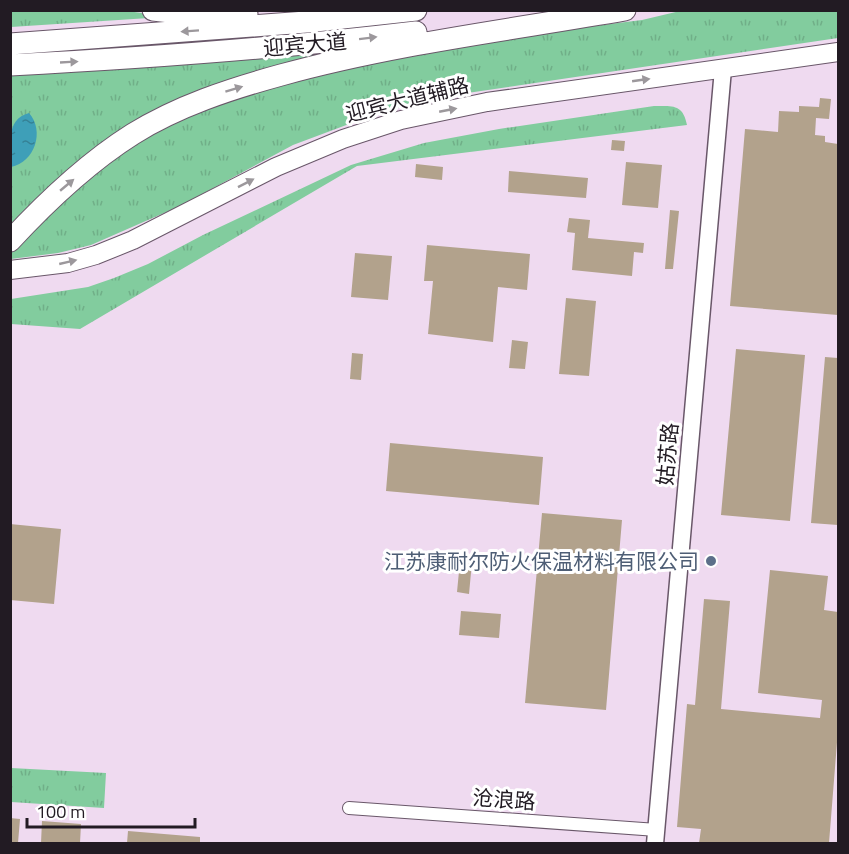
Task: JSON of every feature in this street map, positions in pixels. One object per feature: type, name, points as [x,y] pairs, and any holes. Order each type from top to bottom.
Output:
[{"type":"highway","points":[[153,10],[188,14],[234,14],[359,10]]},
{"type":"highway","name":"迎宾大道","points":[[10,44],[306,22],[416,10]]},
{"type":"highway","name":"迎宾大道","points":[[10,65],[125,59],[333,42],[598,10]]},
{"type":"highway","points":[[10,241],[47,202],[134,133],[221,93],[321,64],[404,47],[625,10]]},
{"type":"main road","name":"迎宾大道辅路","points":[[10,270],[68,263],[96,255],[133,240],[276,167],[343,139],[401,120],[487,102],[838,52]]},
{"type":"street","name":"姑苏路","points":[[656,837],[723,69]]},
{"type":"street","name":"沧浪路","points":[[349,808],[656,837]]},
{"type":"green space","points":[[11,11],[127,11],[142,13],[149,18],[11,27]]},
{"type":"green space","points":[[680,11],[838,11],[838,38],[447,96],[381,112],[293,145],[180,206],[91,245],[58,253],[11,259],[11,69],[529,34],[642,20]]},
{"type":"green space","points":[[667,106],[680,110],[687,125],[357,166],[80,329],[11,324],[11,299],[88,287],[114,278],[148,264],[203,235],[351,165],[424,143],[499,129]]},
{"type":"green space","points":[[11,768],[106,773],[104,808],[11,802]]},
{"type":"water","points":[[29,113],[36,128],[35,145],[26,159],[11,167],[12,128],[21,116]]},
{"type":"building","points":[[820,98],[831,99],[829,119],[816,118],[815,135],[825,136],[825,142],[838,144],[838,315],[730,306],[745,129],[778,132],[779,111],[799,112],[799,106],[819,107]]},
{"type":"building","points":[[612,140],[625,141],[624,151],[611,150]]},
{"type":"building","points":[[626,162],[662,165],[658,208],[622,205]]},
{"type":"building","points":[[416,164],[443,167],[442,180],[415,177]]},
{"type":"building","points":[[509,171],[588,178],[586,198],[508,192]]},
{"type":"building","points":[[670,210],[679,211],[673,269],[665,269]]},
{"type":"building","points":[[569,218],[590,220],[588,238],[644,243],[643,253],[634,252],[632,276],[572,270],[575,233],[567,232]]},
{"type":"building","points":[[427,245],[530,254],[527,290],[498,287],[493,342],[428,334],[433,281],[424,281]]},
{"type":"building","points":[[355,253],[392,256],[388,300],[351,297]]},
{"type":"building","points":[[566,298],[596,301],[589,376],[559,374]]},
{"type":"building","points":[[512,340],[528,342],[525,369],[509,368]]},
{"type":"building","points":[[736,349],[805,355],[790,521],[721,515]]},
{"type":"building","points":[[352,353],[363,354],[361,380],[350,379]]},
{"type":"building","points":[[825,357],[838,358],[838,525],[811,523]]},
{"type":"building","points":[[390,443],[543,457],[539,505],[386,491]]},
{"type":"building","points":[[542,513],[622,520],[606,710],[525,703]]},
{"type":"building","points":[[10,524],[61,529],[54,604],[10,600]]},
{"type":"building","points":[[460,561],[472,562],[469,594],[457,592]]},
{"type":"building","points":[[770,570],[828,576],[824,610],[838,612],[838,730],[829,843],[699,843],[701,829],[677,827],[687,704],[695,705],[704,599],[730,601],[721,709],[820,718],[822,700],[758,693]]},
{"type":"building","points":[[461,611],[501,614],[499,638],[459,635]]},
{"type":"building","points":[[10,818],[20,819],[18,843],[10,843]]},
{"type":"building","points":[[42,821],[81,824],[80,843],[41,843]]},
{"type":"building","points":[[128,831],[200,837],[200,843],[127,843]]},
{"type":"place","name":"江苏康耐尔防火保温材料有限公司","points":[[711,561]]}]
